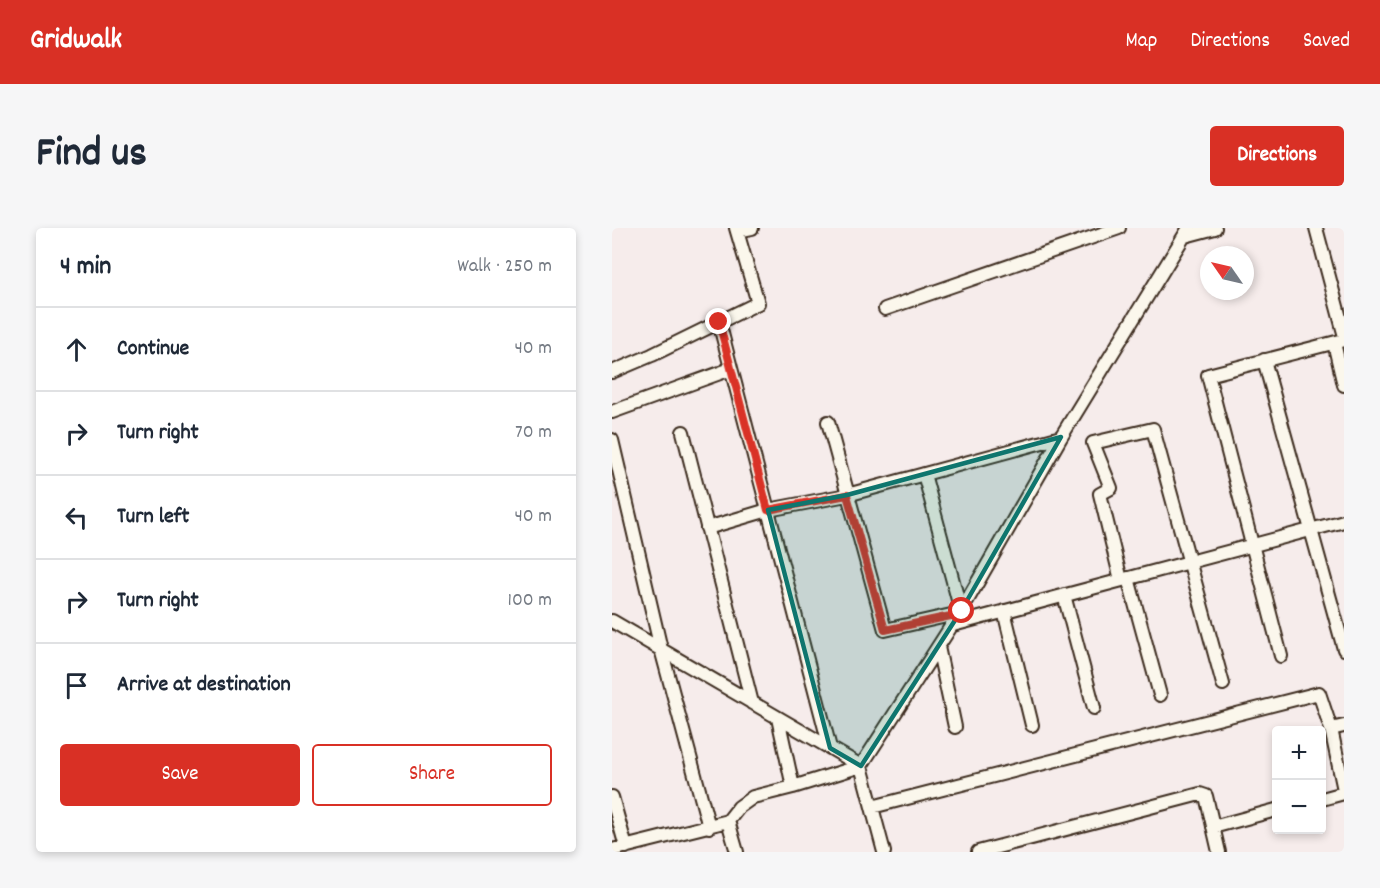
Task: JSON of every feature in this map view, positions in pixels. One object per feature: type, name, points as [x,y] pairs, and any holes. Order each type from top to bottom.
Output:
[{"type":"street","points":[[612,372],[758,303],[737,230],[752,228]]},
{"type":"street","points":[[885,309],[1119,228]]},
{"type":"street","points":[[612,850],[626,847],[654,847],[728,821],[739,807],[753,797],[861,766],[958,616],[1062,437],[1187,232],[1215,228]]},
{"type":"street","points":[[1316,228],[1344,333]]},
{"type":"street","points":[[719,322],[830,748]]},
{"type":"street","points":[[1281,656],[1208,375],[1339,341],[1344,386]]},
{"type":"street","points":[[1264,360],[1344,650]]},
{"type":"street","points":[[612,412],[731,369]]},
{"type":"street","points":[[828,422],[885,630],[958,616],[1004,611],[1344,521]]},
{"type":"street","points":[[1160,695],[1100,494],[1111,488],[1093,443],[1153,429],[1223,684]]},
{"type":"street","points":[[683,432],[752,703]]},
{"type":"street","points":[[707,528],[768,510],[847,495],[1062,437]]},
{"type":"street","points":[[612,440],[661,649],[709,827]]},
{"type":"street","points":[[924,474],[958,616]]},
{"type":"street","points":[[1064,595],[1094,708]]},
{"type":"street","points":[[1004,611],[1032,725]]},
{"type":"street","points":[[612,621],[861,766],[884,852]]},
{"type":"street","points":[[938,647],[956,727]]},
{"type":"street","points":[[872,807],[1319,693],[1331,729],[1344,791],[1326,798]]},
{"type":"street","points":[[778,718],[793,787]]},
{"type":"street","points":[[1331,729],[1344,726]]},
{"type":"street","points":[[978,852],[1200,794],[1206,796],[1219,852]]},
{"type":"street","points":[[612,797],[626,847]]},
{"type":"street","points":[[1213,827],[1272,811]]},
{"type":"street","points":[[728,821],[737,852]]},
{"type":"highlighted area","points":[[1061,437],[961,611],[861,766],[830,748],[768,510],[847,495]]},
{"type":"route","points":[[719,322],[768,510],[847,495],[885,630],[960,614],[962,611]]}]
